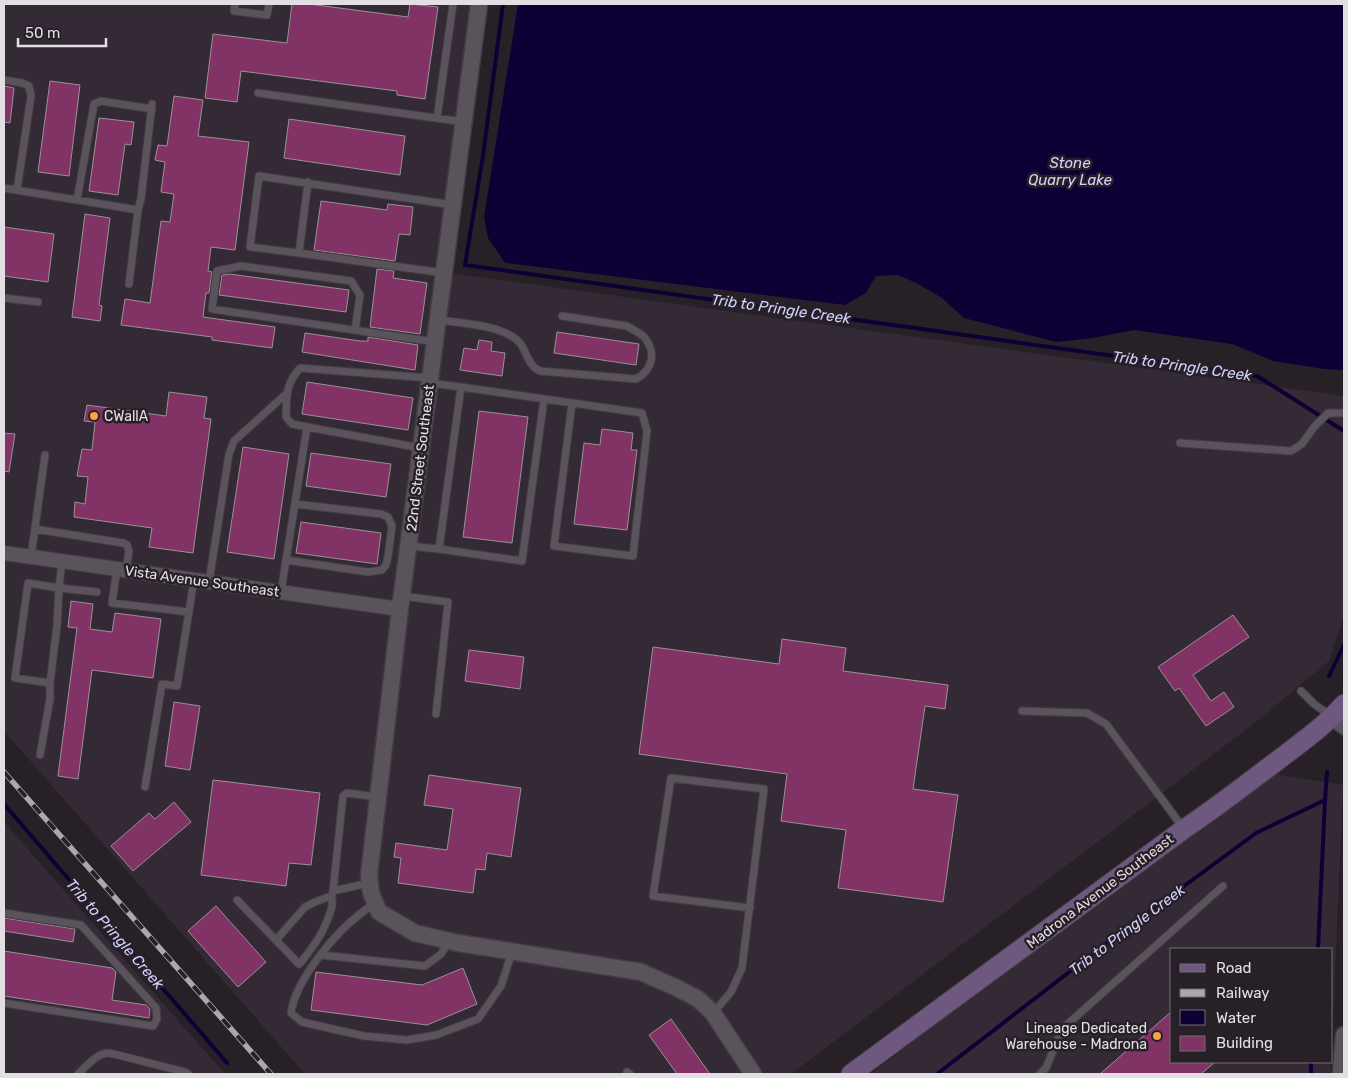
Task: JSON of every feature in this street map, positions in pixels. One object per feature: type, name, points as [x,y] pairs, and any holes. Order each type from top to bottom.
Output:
[{"type":"main road","name":"Madrona Avenue Southeast","points":[[851,1074],[1340,715]]},
{"type":"street","name":"22nd Street Southeast","points":[[377,908],[371,894],[369,875],[408,546],[479,4]]},
{"type":"street","name":"Vista Avenue Southeast","points":[[4,553],[281,592],[401,602]]},
{"type":"street","points":[[377,908],[415,933],[512,952],[641,972],[698,999],[713,1013],[753,1074]]},
{"type":"street","points":[[1341,1074],[1344,1035]]},
{"type":"lane","points":[[235,4],[234,11],[267,15],[269,4]]},
{"type":"lane","points":[[437,118],[453,4]]},
{"type":"lane","points":[[4,80],[22,82],[29,86],[31,96],[17,190]]},
{"type":"lane","points":[[258,93],[464,122]]},
{"type":"lane","points":[[77,200],[94,104],[101,102],[152,107],[129,284]]},
{"type":"lane","points":[[444,273],[250,247],[260,176],[453,205]]},
{"type":"lane","points":[[299,253],[308,182]]},
{"type":"lane","points":[[4,188],[138,210]]},
{"type":"lane","points":[[355,330],[360,295],[350,281],[241,266],[217,272],[212,309],[435,342]]},
{"type":"lane","points":[[4,298],[38,302]]},
{"type":"lane","points":[[438,320],[493,328],[506,333],[521,344],[534,369],[540,371],[636,379],[649,368],[652,357],[649,346],[644,337],[627,326],[562,316]]},
{"type":"lane","points":[[421,448],[292,424],[286,416],[287,389],[292,378],[300,368],[430,380],[461,387],[572,403],[642,414],[647,431],[634,556],[554,546],[572,403]]},
{"type":"lane","points":[[439,549],[461,387]]},
{"type":"lane","points":[[209,582],[229,454],[234,442],[287,393]]},
{"type":"lane","points":[[408,546],[522,561],[544,399]]},
{"type":"lane","points":[[1180,443],[1291,451],[1302,444],[1314,427],[1328,413],[1344,413]]},
{"type":"lane","points":[[281,592],[307,427]]},
{"type":"lane","points":[[31,557],[45,455]]},
{"type":"lane","points":[[286,560],[368,572],[382,570],[386,565],[388,557],[392,526],[388,517],[380,514],[295,504]]},
{"type":"lane","points":[[35,529],[124,543],[129,551],[112,603],[189,612]]},
{"type":"lane","points":[[40,755],[50,699],[62,561]]},
{"type":"lane","points":[[145,787],[162,684],[178,686],[194,580]]},
{"type":"lane","points":[[50,683],[15,678],[28,583],[97,592]]},
{"type":"lane","points":[[401,602],[448,602],[436,714]]},
{"type":"lane","points":[[1301,691],[1314,704],[1340,715]]},
{"type":"lane","points":[[1022,711],[1087,713],[1106,724],[1184,829]]},
{"type":"lane","points":[[713,1013],[731,992],[742,968],[750,908],[764,789],[671,778],[653,896],[750,908]]},
{"type":"lane","points":[[237,900],[300,963],[322,935],[332,907],[343,796],[348,793],[378,797]]},
{"type":"lane","points":[[276,940],[305,907],[332,894],[370,883]]},
{"type":"lane","points":[[1040,1074],[1046,1068],[1062,1029],[1223,886]]},
{"type":"lane","points":[[377,908],[344,927],[307,972],[292,1005],[290,1013],[295,1018],[302,1022],[364,1036],[407,1040],[436,1035],[478,1019],[501,986],[512,952]]},
{"type":"lane","points":[[4,913],[80,926],[156,1008],[157,1019],[152,1026],[4,1003]]},
{"type":"lane","points":[[321,955],[425,966],[441,954],[449,941]]},
{"type":"lane","points":[[78,1074],[98,1055],[110,1053],[188,1074]]},
{"type":"shaded area","points":[[4,4],[470,4],[436,271],[1344,396],[1344,615],[1329,661],[1256,722],[791,1074],[305,1074],[4,731]]},
{"type":"shaded area","points":[[1263,772],[1343,785],[1333,1018],[1333,948],[1170,948],[1170,1063],[1331,1063],[1330,1074],[871,1074]]},
{"type":"shaded area","points":[[4,822],[225,1074],[4,1074]]},
{"type":"water","name":"Stone Quarry Lake","points":[[518,4],[1344,4],[1344,370],[1324,369],[1273,361],[1232,344],[1134,330],[1093,338],[1056,342],[964,318],[942,298],[898,275],[876,276],[866,293],[845,305],[505,263],[488,238],[484,217]]},
{"type":"building","points":[[292,4],[309,4],[408,17],[410,4],[438,7],[425,99],[397,95],[397,91],[241,71],[237,102],[205,98],[213,34],[287,43]]},
{"type":"building","points":[[50,81],[80,85],[69,176],[38,172]]},
{"type":"building","points":[[4,86],[14,88],[10,123],[4,122]]},
{"type":"building","points":[[174,96],[203,100],[198,136],[249,142],[235,250],[211,247],[208,271],[212,272],[209,293],[206,293],[203,317],[275,327],[272,348],[212,340],[212,337],[121,325],[125,299],[150,303],[161,221],[170,222],[174,194],[161,192],[165,162],[155,160],[158,145],[167,146]]},
{"type":"building","points":[[99,118],[134,122],[131,145],[125,144],[118,195],[89,191]]},
{"type":"building","points":[[289,119],[405,136],[400,175],[284,158]]},
{"type":"building","points":[[321,201],[387,210],[388,204],[413,207],[410,235],[399,234],[395,261],[314,250]]},
{"type":"building","points":[[85,214],[110,218],[99,305],[102,306],[100,321],[72,317]]},
{"type":"building","points":[[4,227],[54,234],[48,282],[4,276]]},
{"type":"building","points":[[377,269],[394,271],[393,278],[427,283],[420,334],[370,327]]},
{"type":"building","points":[[229,274],[349,290],[346,312],[219,295],[222,275]]},
{"type":"building","points":[[557,332],[639,344],[636,365],[554,353]]},
{"type":"building","points":[[305,333],[360,341],[368,341],[368,337],[418,345],[415,370],[302,352]]},
{"type":"building","points":[[479,340],[492,342],[491,351],[505,353],[502,376],[460,370],[464,348],[477,350]]},
{"type":"building","points":[[307,382],[413,398],[408,430],[302,414]]},
{"type":"building","points":[[169,392],[207,397],[204,418],[211,419],[193,553],[149,547],[152,528],[74,517],[75,502],[85,504],[88,477],[77,476],[82,449],[92,450],[95,422],[84,421],[87,405],[166,416]]},
{"type":"building","points":[[479,411],[528,417],[512,543],[463,537]]},
{"type":"building","points":[[602,429],[633,433],[631,450],[637,450],[627,530],[574,524],[584,443],[600,445]]},
{"type":"building","points":[[4,433],[15,434],[9,472],[4,471]]},
{"type":"building","points":[[243,447],[289,454],[274,559],[227,552]]},
{"type":"building","points":[[311,453],[391,464],[386,497],[306,486]]},
{"type":"building","points":[[301,522],[381,533],[377,564],[296,553]]},
{"type":"building","points":[[71,601],[93,604],[90,629],[112,632],[115,613],[161,619],[153,678],[92,670],[78,779],[58,776],[77,628],[68,627]]},
{"type":"building","points":[[1233,615],[1249,637],[1193,675],[1211,701],[1224,692],[1234,707],[1206,726],[1179,688],[1175,691],[1158,667]]},
{"type":"building","points":[[782,639],[846,648],[843,671],[948,685],[945,709],[925,706],[913,789],[958,795],[943,902],[838,888],[846,830],[781,821],[787,774],[639,754],[653,647],[779,664]]},
{"type":"building","points":[[469,650],[524,657],[520,689],[465,681]]},
{"type":"building","points":[[174,702],[200,706],[190,770],[165,766]]},
{"type":"building","points":[[429,775],[521,788],[511,857],[487,853],[485,870],[476,869],[473,893],[398,883],[401,858],[394,857],[396,843],[447,850],[453,809],[424,805]]},
{"type":"building","points":[[213,780],[320,793],[311,865],[289,863],[286,886],[201,875]]},
{"type":"building","points":[[174,802],[191,822],[133,871],[111,846],[149,813],[155,819]]},
{"type":"building","points":[[216,906],[266,962],[238,987],[188,931]]},
{"type":"building","points":[[4,918],[75,929],[73,942],[4,931]]},
{"type":"building","points":[[4,951],[112,968],[116,972],[112,1000],[146,1005],[150,1009],[149,1018],[4,996]]},
{"type":"building","points":[[463,968],[477,1004],[427,1025],[311,1010],[316,972],[422,985]]},
{"type":"building","name":"Lineage Dedicated Warehouse - Madrona","points":[[1170,1013],[1170,1063],[1214,1063],[1201,1074],[1100,1074]]},
{"type":"building","points":[[671,1019],[710,1074],[677,1074],[649,1035]]},
{"type":"waterway","name":"Trib to Pringle Creek","points":[[503,4],[483,156],[465,265],[1257,376],[1344,431]]},
{"type":"waterway","name":"Trib to Pringle Creek","points":[[1329,676],[1344,645]]},
{"type":"waterway","name":"Trib to Pringle Creek","points":[[937,1074],[1103,946],[1256,833],[1325,800],[1327,772]]},
{"type":"waterway","name":"Trib to Pringle Creek","points":[[1318,948],[1325,800]]},
{"type":"waterway","name":"Trib to Pringle Creek","points":[[4,804],[227,1063]]},
{"type":"waterway","name":"Trib to Pringle Creek","points":[[1311,1063],[1311,1074]]},
{"type":"railway","points":[[4,772],[271,1074]]},
{"type":"place","name":"CWallA","points":[[94,416]]},
{"type":"place","name":"Lineage Dedicated Warehouse - Madrona","points":[[1157,1036]]}]
